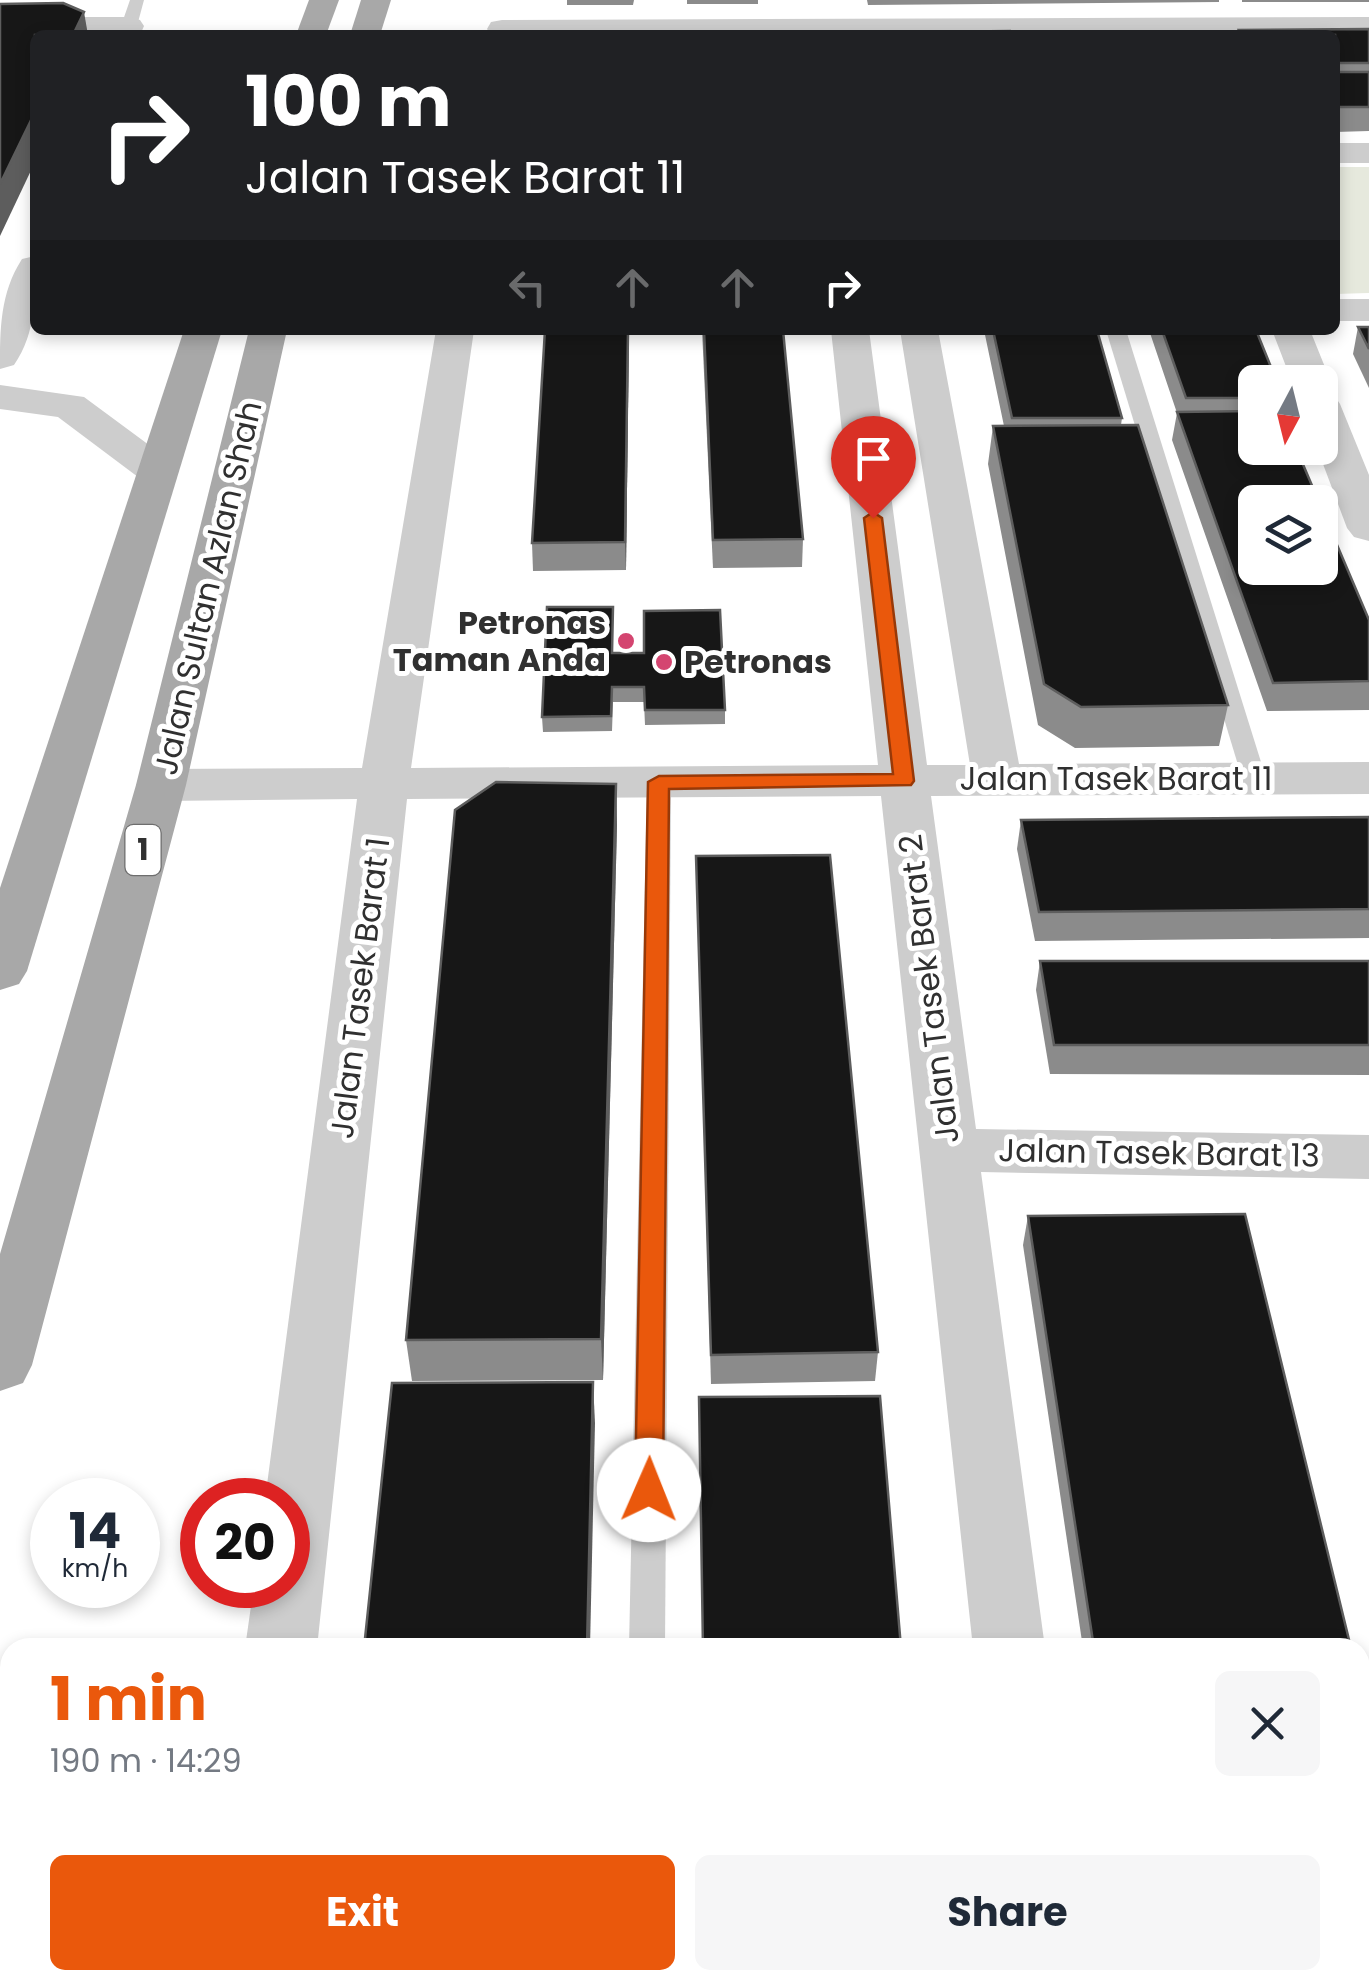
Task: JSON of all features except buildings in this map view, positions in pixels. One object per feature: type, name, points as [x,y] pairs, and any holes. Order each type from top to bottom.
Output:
[{"type":"main road","points":[[313,30],[324,0]]},
{"type":"main road","points":[[366,30],[376,0]]},
{"type":"main road","points":[[0,971],[201,335]]},
{"type":"main road","name":"Jalan Sultan Azlan Shah","points":[[0,1365],[161,786],[267,335]]},
{"type":"street","points":[[0,26],[130,20]]},
{"type":"street","points":[[504,22],[814,22],[856,30]]},
{"type":"street","points":[[1238,30],[1369,26]]},
{"type":"street","points":[[1340,153],[1369,153]]},
{"type":"street","points":[[1,349],[30,278]]},
{"type":"street","points":[[1340,310],[1369,310]]},
{"type":"street","name":"Jalan Tasek Barat 1","points":[[282,1638],[384,784],[454,335]]},
{"type":"street","name":"Jalan Tasek Barat 2","points":[[851,335],[1009,1638]]},
{"type":"street","points":[[920,335],[997,780]]},
{"type":"street","points":[[1293,335],[1305,365]]},
{"type":"street","points":[[0,397],[70,406],[157,471]]},
{"type":"street","points":[[1338,447],[1366,514]]},
{"type":"street","name":"Jalan Tasek Barat 11","points":[[161,786],[1369,778]]},
{"type":"street","name":"Jalan Tasek Barat 13","points":[[948,1150],[1369,1157]]},
{"type":"lane","points":[[1118,335],[1254,778]]},
{"type":"lane","points":[[647,1638],[659,782]]},
{"type":"shaded area","points":[[1340,167],[1369,167],[1369,293],[1340,294]]},
{"type":"place","name":"Petronas Taman Anda","points":[[626,641]]},
{"type":"place","name":"Petronas","points":[[664,662]]},
{"type":"route","points":[[649,1490],[659,782],[904,781],[873,518]]}]
